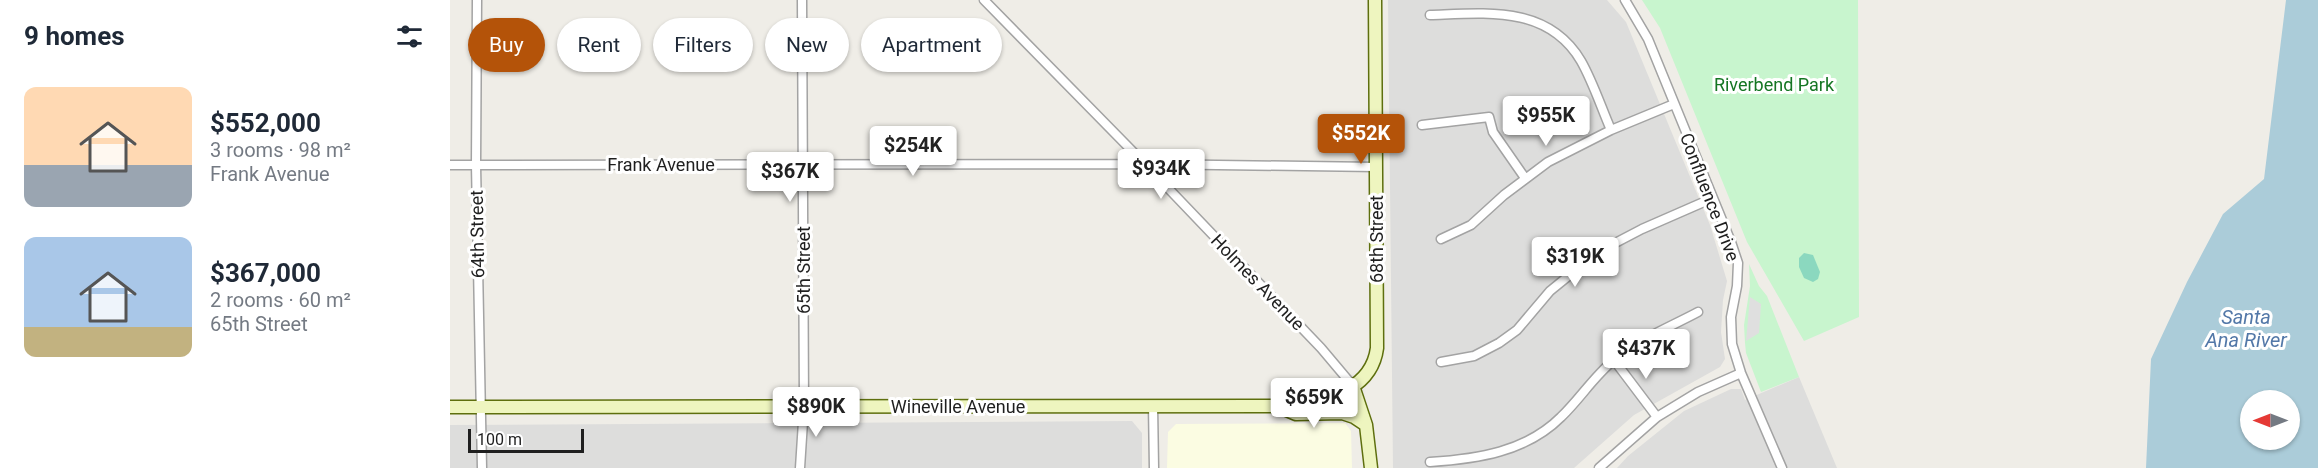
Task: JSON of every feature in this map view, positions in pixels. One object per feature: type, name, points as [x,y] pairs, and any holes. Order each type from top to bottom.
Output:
[{"type":"street","name":"64th Street","points":[[477,0],[476,165],[482,468]]},
{"type":"street","name":"65th Street","points":[[800,468],[804,406],[802,0]]},
{"type":"street","name":"Holmes Avenue","points":[[984,0],[1321,348],[1353,386]]},
{"type":"street","name":"68th Street","points":[[1353,386],[1371,367],[1377,348],[1375,0]]},
{"type":"street","name":"Confluence Drive","points":[[1625,0],[1648,39],[1738,263],[1731,328],[1732,344],[1741,372],[1782,468]]},
{"type":"street","points":[[1430,15],[1503,13],[1525,18],[1550,29],[1561,36],[1580,60],[1611,130]]},
{"type":"street","points":[[1442,239],[1470,225],[1525,178],[1573,147],[1674,104]]},
{"type":"street","points":[[1422,125],[1489,117],[1493,132],[1525,178]]},
{"type":"street","name":"Frank Avenue","points":[[450,165],[803,163],[1376,167]]},
{"type":"street","points":[[1441,362],[1474,356],[1499,343],[1517,330],[1550,291],[1598,252],[1642,229],[1713,198]]},
{"type":"street","points":[[1430,462],[1502,452],[1533,438],[1561,417],[1596,376],[1614,360],[1649,337],[1698,312]]},
{"type":"street","points":[[1614,360],[1657,417]]},
{"type":"street","points":[[1599,468],[1657,417],[1690,396],[1741,372]]},
{"type":"street","points":[[1353,386],[1366,425],[1371,468]]},
{"type":"street","name":"Wineville Avenue","points":[[450,407],[1277,406],[1318,403],[1353,386]]},
{"type":"street","points":[[1153,405],[1154,468]]},
{"type":"street","points":[[1277,406],[1296,414],[1342,413],[1366,425]]},
{"type":"shaded area","points":[[1388,0],[1607,0],[1626,22],[1710,225],[1727,281],[1721,332],[1725,359],[1720,367],[1634,415],[1574,468],[1393,468]]},
{"type":"shaded area","points":[[1750,297],[1761,304],[1759,333],[1746,341]]},
{"type":"shaded area","points":[[1799,377],[1837,468],[1617,468],[1628,456],[1684,411],[1731,389],[1741,389],[1745,400]]},
{"type":"shaded area","points":[[1132,421],[1142,433],[1142,468],[450,468],[450,425]]},
{"type":"shaded area","points":[[1345,423],[1351,431],[1352,468],[1167,468],[1168,432],[1176,424]]},
{"type":"green space","name":"Riverbend Park","points":[[1642,0],[1858,0],[1859,317],[1804,341],[1747,242],[1660,28]]},
{"type":"green space","points":[[1804,253],[1813,255],[1820,272],[1818,279],[1813,282],[1804,278],[1799,267],[1799,258]]},
{"type":"green space","points":[[1749,264],[1759,286],[1767,296],[1799,377],[1761,392],[1746,353],[1745,343],[1744,325],[1750,286]]},
{"type":"water","name":"Santa Ana River","points":[[2286,0],[2318,0],[2318,468],[2146,468],[2151,359],[2187,282],[2223,214],[2264,179]]}]
